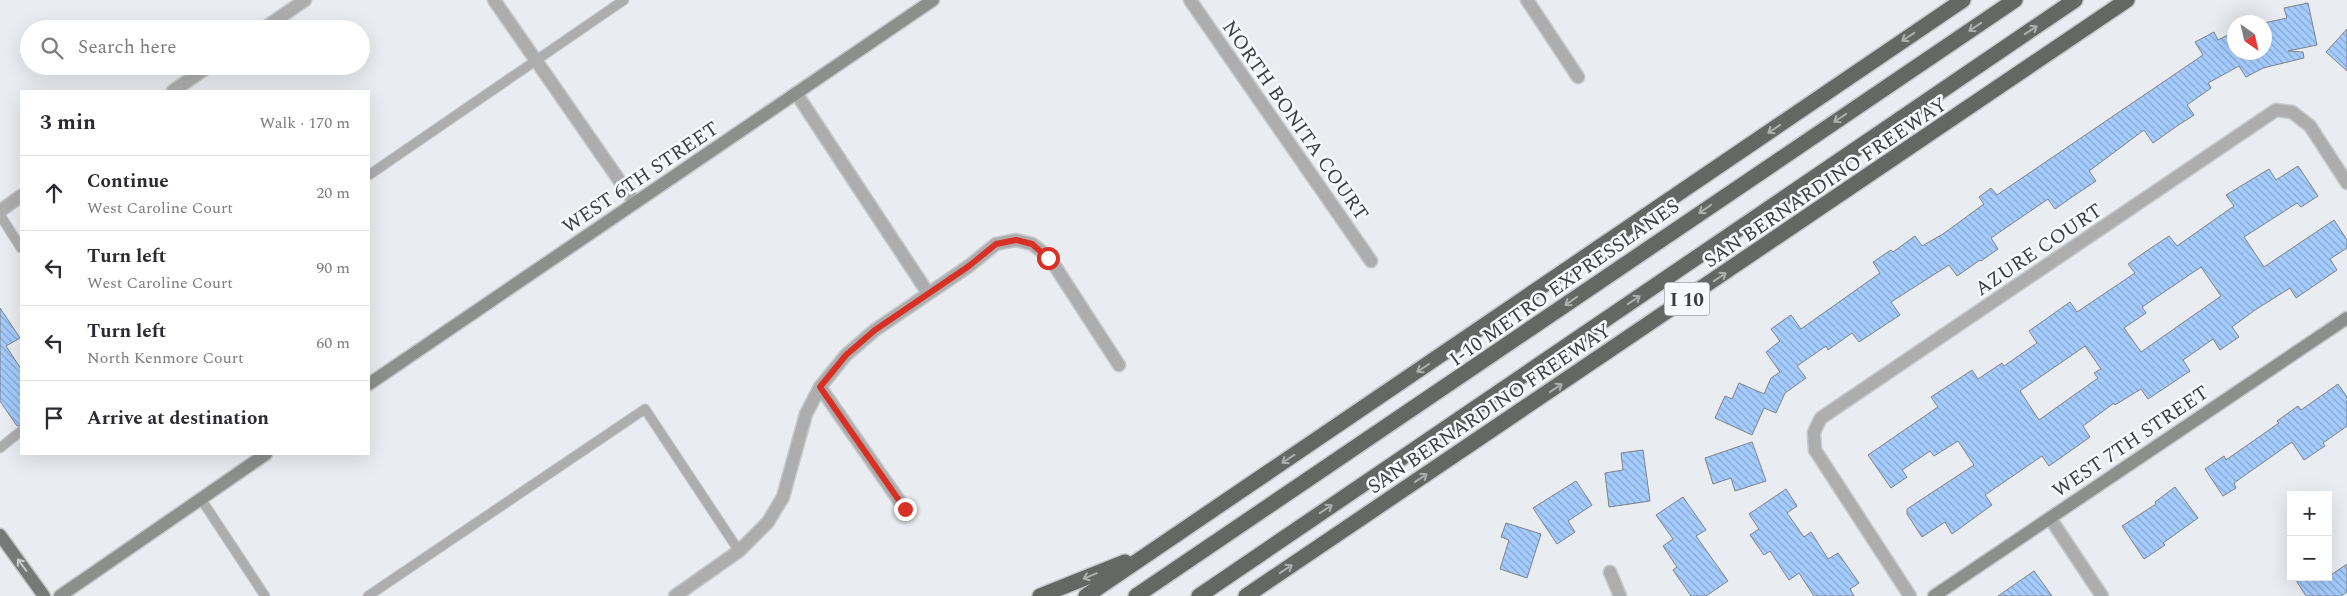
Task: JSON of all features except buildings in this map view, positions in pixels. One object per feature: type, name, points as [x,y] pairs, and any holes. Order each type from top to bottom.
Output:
[{"type":"highway","points":[[1086,596],[1963,0]]},
{"type":"highway","name":"I-10 METRO EXPRESSLANES","points":[[1136,596],[2015,0]]},
{"type":"highway","points":[[1199,596],[2075,0]]},
{"type":"highway","name":"SAN BERNARDINO FREEWAY","points":[[1247,596],[2127,0]]},
{"type":"highway","points":[[1040,596],[1152,552]]},
{"type":"main road","points":[[0,535],[44,596]]},
{"type":"street","points":[[277,20],[305,0]]},
{"type":"street","points":[[494,0],[635,203]]},
{"type":"street","name":"WEST 6TH STREET","points":[[370,383],[933,0]]},
{"type":"street","name":"NORTH BONITA COURT","points":[[1190,0],[1371,261]]},
{"type":"street","points":[[1527,0],[1578,77]]},
{"type":"street","points":[[174,90],[196,75]]},
{"type":"street","points":[[796,93],[928,292]]},
{"type":"street","name":"AZURE COURT","points":[[1910,596],[1815,450],[1814,432],[1821,418],[2276,110],[2292,112],[2310,126],[2347,182]]},
{"type":"street","points":[[0,210],[20,197]]},
{"type":"street","points":[[675,596],[739,551],[768,522],[783,497],[806,414],[820,387],[846,355],[875,330],[928,292],[969,266],[996,244],[1016,240],[1032,244],[1048,258],[1119,365]]},
{"type":"street","name":"WEST 7TH STREET","points":[[1934,596],[2347,318]]},
{"type":"street","points":[[820,387],[905,509]]},
{"type":"street","points":[[60,596],[265,455]]},
{"type":"street","points":[[2050,518],[2102,596]]},
{"type":"street","points":[[1610,572],[1620,596]]},
{"type":"lane","points":[[370,174],[624,0]]},
{"type":"lane","points":[[0,215],[20,246]]},
{"type":"lane","points":[[368,596],[645,409],[739,551]]},
{"type":"lane","points":[[0,448],[20,432]]},
{"type":"lane","points":[[201,499],[265,596]]},
{"type":"route","points":[[905,509],[820,387],[846,355],[875,330],[928,292],[969,266],[996,244],[1016,240],[1032,244],[1048,258]]}]
